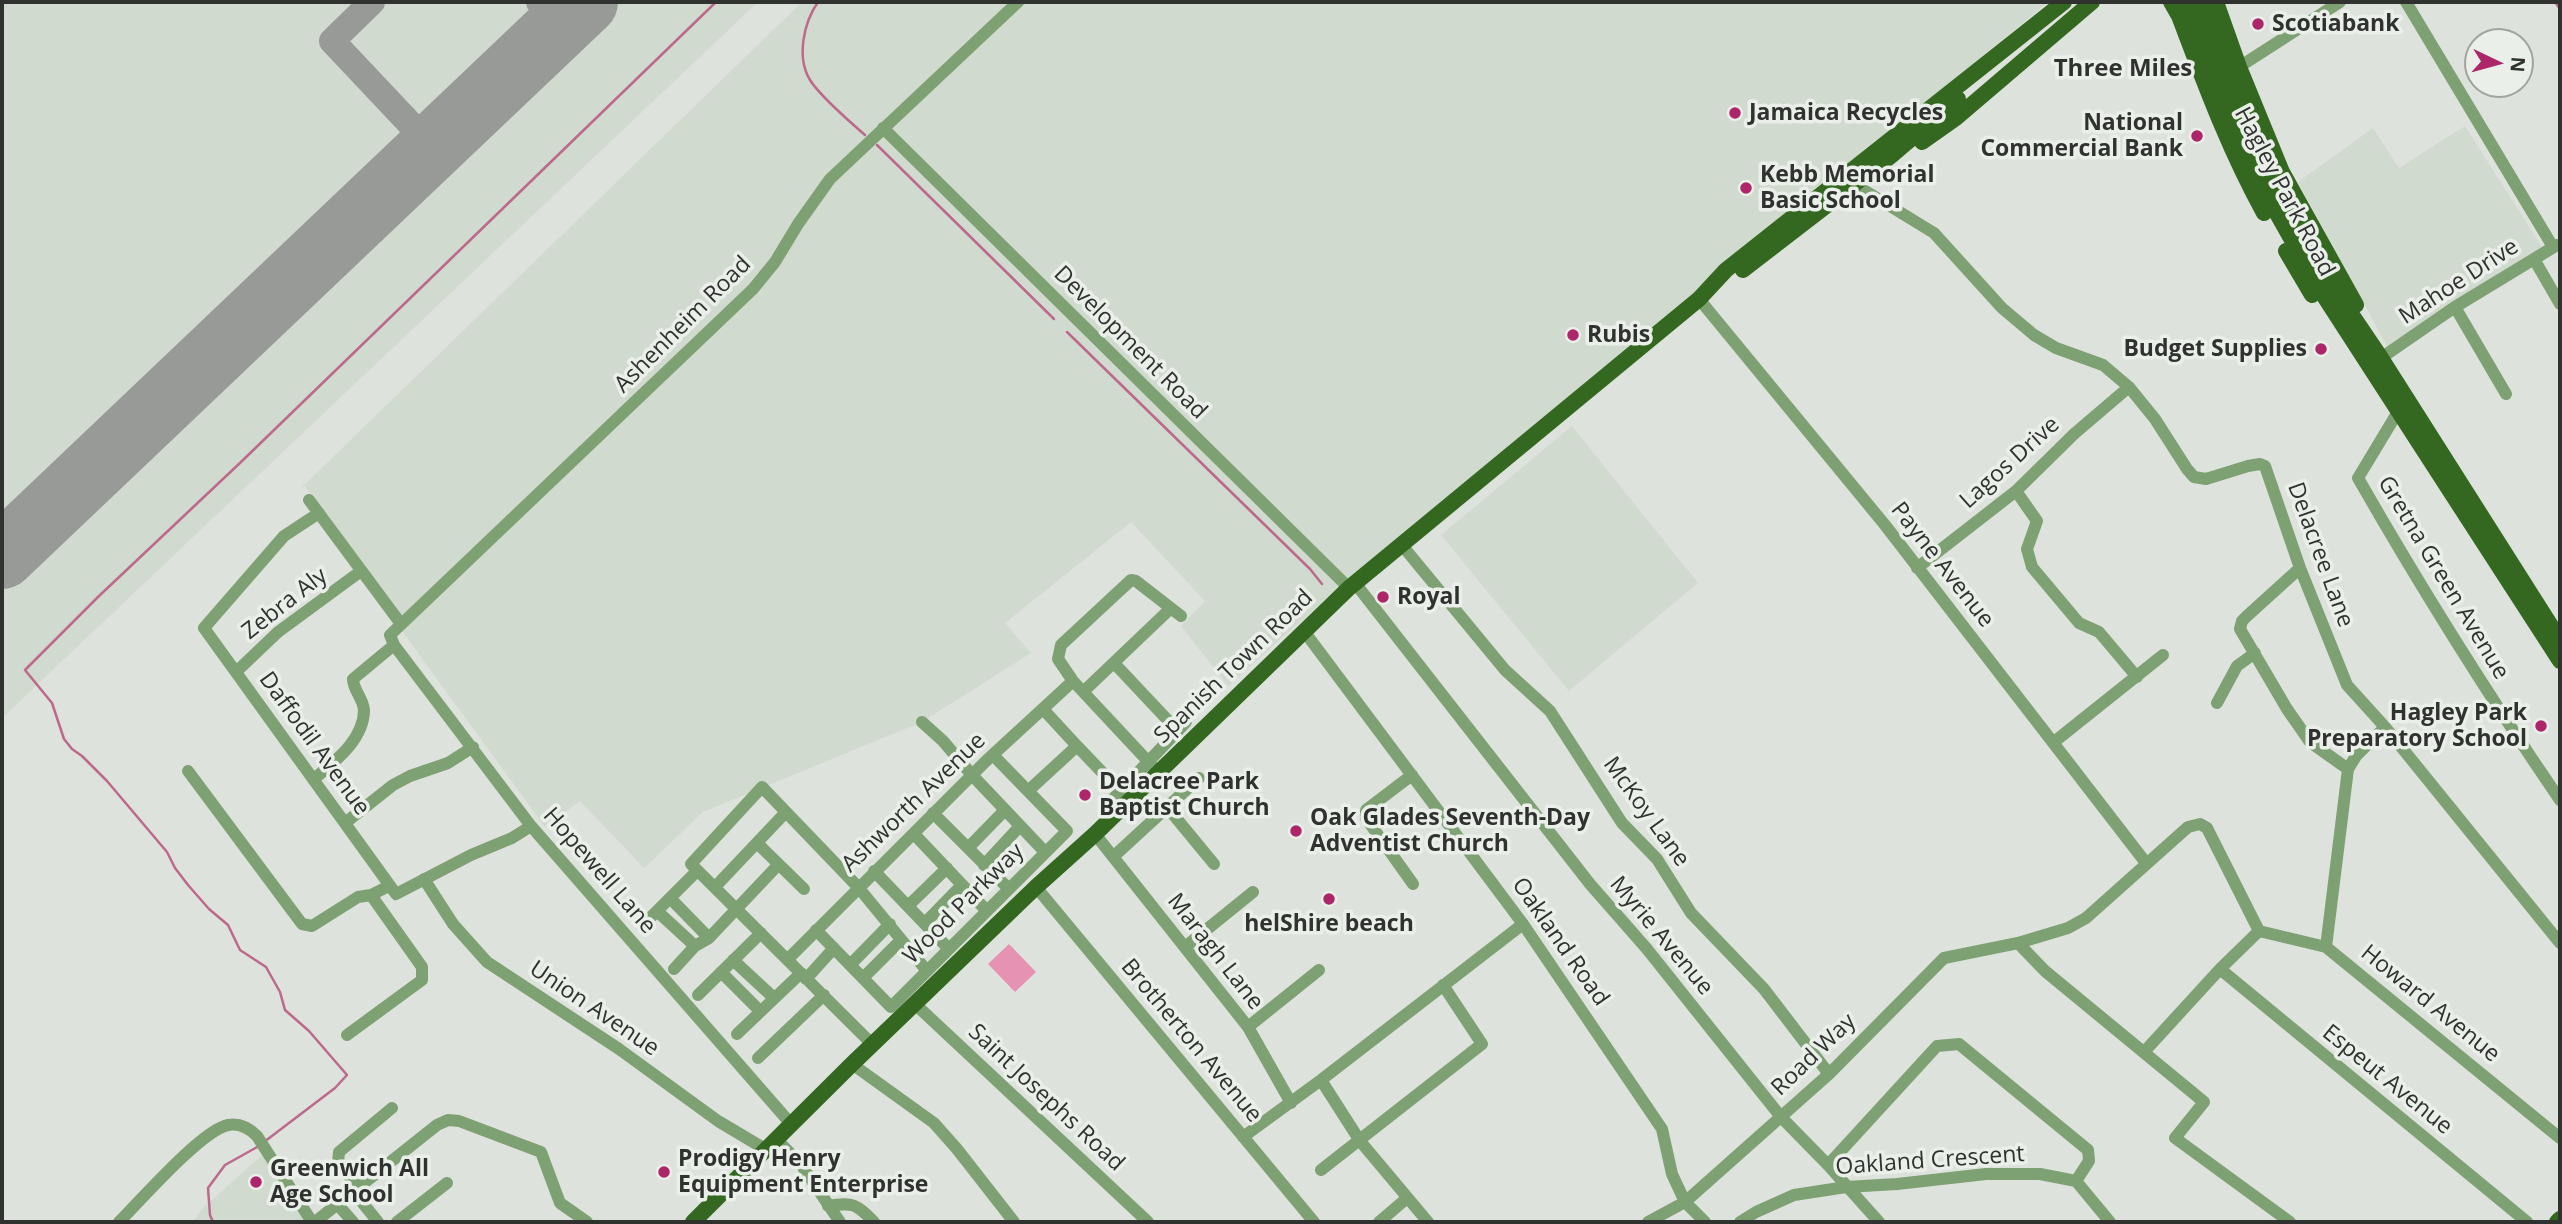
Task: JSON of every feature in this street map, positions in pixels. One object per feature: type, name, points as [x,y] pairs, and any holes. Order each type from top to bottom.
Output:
[{"type":"main road","name":"Spanish Town Road","points":[[1901,131],[1967,69],[2048,2]]},
{"type":"main road","name":"Spanish Town Road","points":[[692,1222],[852,1064],[1095,834],[1153,767],[1352,585],[1705,294],[1746,267],[1891,156],[2064,2]]},
{"type":"main road","name":"Spanish Town Road","points":[[1705,294],[1726,270],[1901,131],[2078,2]]},
{"type":"main road","name":"Spanish Town Road","points":[[1891,156],[1915,147],[1956,118],[2092,2]]},
{"type":"main road","points":[[2164,2],[2175,9],[2202,53],[2215,64],[2239,66]]},
{"type":"main road","name":"Hagley Park Road","points":[[2189,2],[2275,183],[2329,281],[2558,633]]},
{"type":"main road","name":"Hagley Park Road","points":[[2203,2],[2227,86],[2266,194],[2322,293],[2560,661]]},
{"type":"main road","name":"Hagley Park Road","points":[[2216,2],[2282,172],[2365,322],[2379,355]]},
{"type":"main road","name":"Hagley Park Road","points":[[2175,9],[2211,103],[2252,191],[2301,278],[2346,345],[2384,387]]},
{"type":"street","name":"Ashenheim Road","points":[[314,779],[347,750],[362,721],[364,710],[353,679],[392,640],[401,624],[753,289],[775,262],[830,179],[1018,2]]},
{"type":"street","points":[[2239,66],[2340,2]]},
{"type":"street","points":[[2406,2],[2556,245]]},
{"type":"street","name":"Development Road","points":[[883,128],[1352,585]]},
{"type":"street","name":"Delacree Lane","points":[[1854,184],[1934,233],[2002,308],[2034,335],[2056,348],[2103,365],[2129,387],[2155,419],[2194,477],[2206,480],[2257,464],[2267,468],[2300,568],[2347,685],[2385,727],[2560,943]]},
{"type":"street","name":"Mahoe Drive","points":[[2379,355],[2556,245]]},
{"type":"street","points":[[2534,259],[2560,304]]},
{"type":"street","name":"Payne Avenue","points":[[1705,294],[2146,863]]},
{"type":"street","points":[[2455,307],[2506,394]]},
{"type":"street","name":"Lagos Drive","points":[[1917,568],[2016,491],[2074,434],[2129,387]]},
{"type":"street","name":"Gretna Green Avenue","points":[[2399,410],[2358,478],[2413,575],[2496,706],[2560,800]]},
{"type":"street","points":[[2016,491],[2037,521],[2027,549],[2032,567],[2079,623],[2099,632],[2137,677]]},
{"type":"street","points":[[309,500],[401,624]]},
{"type":"street","name":"Daffodil Avenue","points":[[319,513],[284,536],[204,628],[389,886]]},
{"type":"street","name":"McKoy Lane","points":[[1402,544],[1506,670],[1550,712],[1622,823],[1657,859],[1691,913],[1765,989],[1829,1074]]},
{"type":"street","points":[[2300,568],[2242,621],[2240,629],[2287,709],[2310,742],[2348,769]]},
{"type":"street","name":"Zebra Aly","points":[[236,672],[278,632],[361,571]]},
{"type":"street","points":[[1084,691],[1175,613],[1136,581],[1127,583],[1061,645],[1058,659],[1073,681],[1153,767]]},
{"type":"street","name":"Myrie Avenue","points":[[1352,585],[1581,874],[1647,949],[1781,1117],[1879,1222]]},
{"type":"street","name":"Oakland Road","points":[[1304,631],[1523,924],[1662,1129],[1672,1174],[1685,1202],[1705,1222]]},
{"type":"street","name":"Hopewell Lane","points":[[392,640],[531,826],[791,1124]]},
{"type":"street","points":[[2217,703],[2237,666],[2255,653]]},
{"type":"street","points":[[2054,742],[2163,655]]},
{"type":"street","points":[[1043,709],[1077,746],[1116,796],[1153,767],[1182,726],[1114,663]]},
{"type":"street","name":"Ashworth Avenue","points":[[788,959],[933,813],[1073,681]]},
{"type":"street","points":[[922,722],[943,741],[1045,852]]},
{"type":"street","points":[[2326,947],[2348,769],[2356,756],[2385,727]]},
{"type":"street","points":[[993,755],[1028,791],[1077,746]]},
{"type":"street","points":[[345,823],[393,785],[448,763],[473,747]]},
{"type":"street","points":[[188,771],[302,924],[307,927],[313,926],[358,897],[371,895],[389,886],[396,894],[471,855],[519,835],[531,826]]},
{"type":"street","points":[[1412,775],[1366,810],[1366,818],[1413,884]]},
{"type":"street","points":[[1113,857],[1199,778]]},
{"type":"street","points":[[695,947],[653,915],[762,787],[858,887],[928,971]]},
{"type":"street","name":"Wood Parkway","points":[[863,978],[891,1007],[1067,831],[1028,791]]},
{"type":"street","points":[[1167,807],[1214,864]]},
{"type":"street","points":[[968,848],[1005,810]]},
{"type":"street","points":[[715,887],[786,812]]},
{"type":"street","points":[[933,813],[1009,890]]},
{"type":"street","name":"Road Way","points":[[1648,1222],[1685,1202],[1781,1117],[1829,1074],[1944,958],[2018,943],[2068,928],[2086,918],[2189,827],[2200,824],[2207,828],[2259,931]]},
{"type":"street","points":[[984,865],[1020,826]]},
{"type":"street","points":[[914,834],[987,911]]},
{"type":"street","name":"Maragh Lane","points":[[1095,834],[1248,1027],[1291,1103]]},
{"type":"street","points":[[757,843],[804,889]]},
{"type":"street","points":[[674,969],[737,910],[778,865]]},
{"type":"street","points":[[694,867],[873,1045]]},
{"type":"street","points":[[908,905],[947,868]]},
{"type":"street","points":[[874,871],[949,949]]},
{"type":"street","name":"Union Avenue","points":[[424,879],[453,924],[487,962],[619,1049],[718,1121],[770,1144],[800,1163],[840,1222]]},
{"type":"street","points":[[925,923],[962,885]]},
{"type":"street","name":"Brotherton Avenue","points":[[1036,887],[1314,1222]]},
{"type":"street","points":[[1185,947],[1253,892]]},
{"type":"street","points":[[347,1035],[424,976],[422,967],[371,895]]},
{"type":"street","points":[[670,898],[709,938]]},
{"type":"street","points":[[850,965],[890,924]]},
{"type":"street","points":[[1243,1137],[1523,924]]},
{"type":"street","points":[[816,930],[863,978],[901,940]]},
{"type":"street","points":[[2144,1052],[2259,931]]},
{"type":"street","name":"Howard Avenue","points":[[2259,931],[2326,947],[2560,1138]]},
{"type":"street","points":[[698,995],[761,933]]},
{"type":"street","points":[[2018,943],[2045,971],[2204,1102],[2175,1138],[2290,1222]]},
{"type":"street","points":[[737,1034],[834,948]]},
{"type":"street","points":[[733,960],[775,998]]},
{"type":"street","name":"Espeut Avenue","points":[[2220,969],[2527,1222]]},
{"type":"street","points":[[1248,1027],[1319,970]]},
{"type":"street","points":[[721,972],[760,1011]]},
{"type":"street","points":[[1321,1170],[1482,1044],[1443,985]]},
{"type":"street","points":[[758,1058],[824,995]]},
{"type":"street","name":"Saint Josephs Road","points":[[915,1004],[1148,1222]]},
{"type":"street","points":[[1828,1165],[1937,1046],[1959,1044],[2088,1150],[2090,1161],[2076,1181],[2110,1222]]},
{"type":"street","points":[[852,1064],[934,1124],[1014,1222]]},
{"type":"street","points":[[1321,1080],[1360,1141],[1428,1222]]},
{"type":"street","points":[[378,1222],[338,1163],[339,1152],[392,1108]]},
{"type":"street","points":[[119,1222],[199,1142],[219,1128],[239,1125],[249,1128],[314,1222],[437,1125],[448,1120],[459,1121],[541,1152],[560,1203],[587,1222]]},
{"type":"street","name":"Oakland Crescent","points":[[1740,1222],[1794,1195],[1846,1187],[1986,1174],[2040,1174],[2076,1181]]},
{"type":"street","points":[[397,1222],[447,1183]]},
{"type":"street","points":[[1379,1222],[1406,1199]]},
{"type":"street","points":[[828,1206],[850,1203],[857,1205],[874,1222]]},
{"type":"street","points":[[338,1205],[353,1222]]},
{"type":"shaded area","points":[[2,2],[758,2],[2,718]]},
{"type":"shaded area","points":[[802,2],[2048,2],[1348,579],[1228,686],[1181,626],[1205,601],[1131,522],[1005,623],[1031,653],[922,722],[703,812],[644,868],[580,801],[545,827],[402,631],[401,620],[305,486],[300,489]]},
{"type":"shaded area","points":[[2465,126],[2542,247],[2387,346],[2298,182],[2373,128],[2399,168]]},
{"type":"shaded area","points":[[1572,426],[1698,583],[1569,691],[1441,535]]},
{"type":"shaded area","points":[[1009,944],[1036,972],[1015,992],[988,964]]},
{"type":"shaded area","name":"Greenwich All Age School","points":[[262,1155],[305,1222],[193,1222],[201,1210]]},
{"type":"waterway","points":[[264,1142],[335,1088],[347,1075],[309,1031],[285,1010],[280,992],[266,967],[240,950],[228,925],[209,909],[188,885],[167,852],[107,781],[64,739],[52,703],[25,670],[716,2]]},
{"type":"waterway","points":[[818,2],[809,19],[804,40],[803,61],[806,71],[821,94],[865,135]]},
{"type":"waterway","points":[[2555,2],[2560,9]]},
{"type":"waterway","points":[[877,145],[1054,319]]},
{"type":"waterway","points":[[1067,332],[1310,569],[1322,584]]},
{"type":"waterway","points":[[213,1222],[208,1188],[225,1165],[259,1146]]},
{"type":"taxiway","points":[[372,2],[332,41],[432,147]]},
{"type":"taxiway","points":[[539,2],[561,25]]},
{"type":"runway","points":[[2,556],[585,2]]},
{"type":"place","name":"Scotiabank","points":[[2258,24]]},
{"type":"place","name":"Jamaica Recycles","points":[[1735,113]]},
{"type":"place","name":"National Commercial Bank","points":[[2197,136]]},
{"type":"place","name":"Kebb Memorial Basic School","points":[[1746,188]]},
{"type":"place","name":"Rubis","points":[[1573,335]]},
{"type":"place","name":"Budget Supplies","points":[[2321,349]]},
{"type":"place","name":"Royal","points":[[1383,597]]},
{"type":"place","name":"Hagley Park Preparatory School","points":[[2541,726]]},
{"type":"place","name":"Delacree Park Baptist Church","points":[[1085,795]]},
{"type":"place","name":"Oak Glades Seventh-Day Adventist Church","points":[[1296,831]]},
{"type":"place","name":"helShire beach","points":[[1329,899]]},
{"type":"place","name":"Prodigy Henry Equipment Enterprise","points":[[664,1172]]},
{"type":"place","name":"Greenwich All Age School","points":[[256,1182]]},
{"type":"district","name":"Three Miles","points":[[2123,69]]}]
